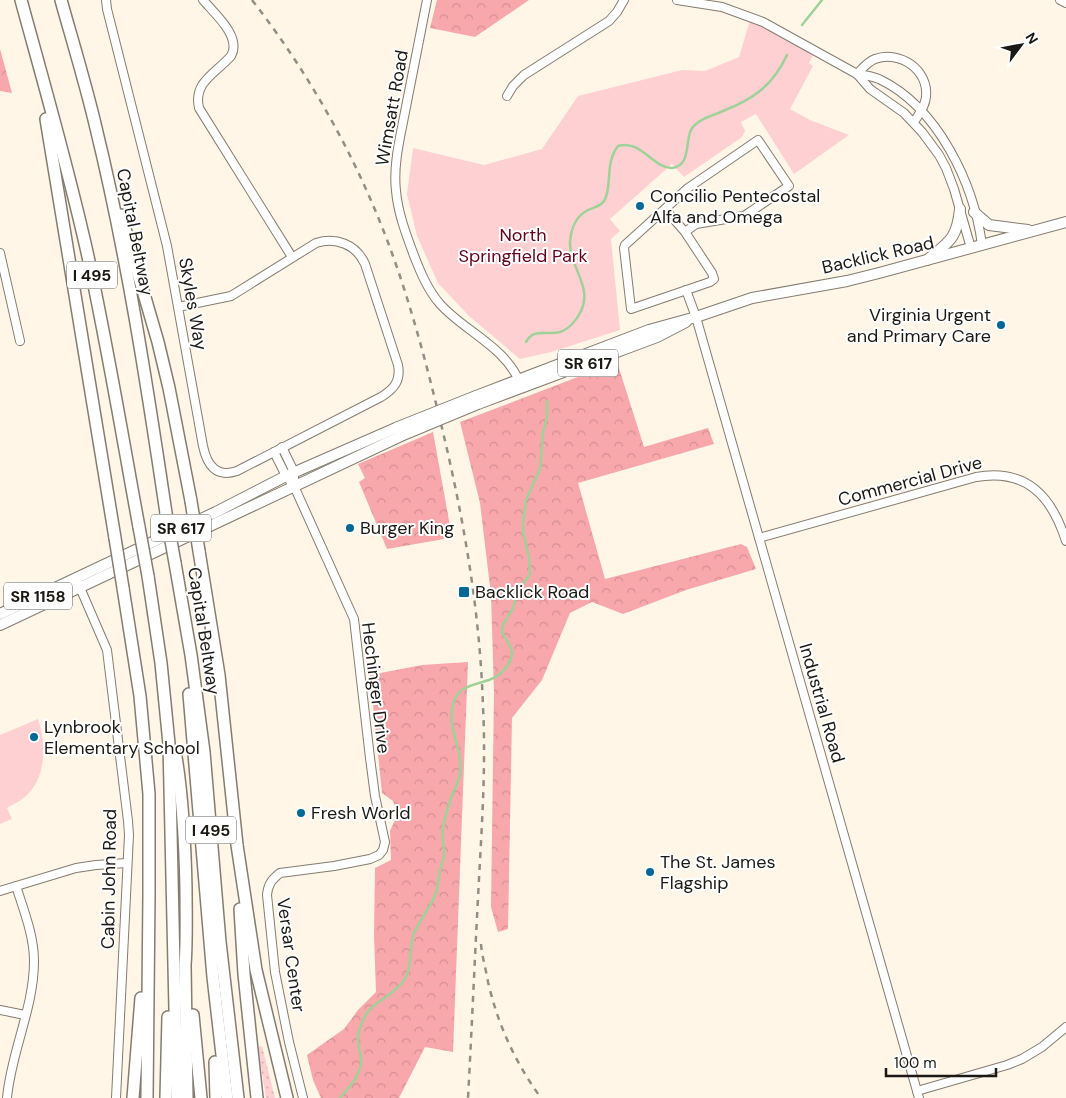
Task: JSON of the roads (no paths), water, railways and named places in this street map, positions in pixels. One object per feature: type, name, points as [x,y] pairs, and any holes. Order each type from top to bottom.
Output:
[{"type":"highway","name":"I 495","points":[[21,0],[87,250],[104,331],[148,576],[161,663],[169,744],[177,1098]]},
{"type":"highway","name":"Capital Beltway","points":[[61,0],[96,130],[146,381],[166,514],[191,655],[204,752],[220,942],[238,1098]]},
{"type":"highway","points":[[28,26],[56,177],[138,679],[145,738],[149,794],[150,894],[147,1098]]},
{"type":"highway","points":[[96,130],[158,342],[169,388],[191,502],[219,675],[237,845],[256,970],[287,1098]]},
{"type":"highway","points":[[175,562],[193,730],[213,977],[226,1098]]},
{"type":"highway","points":[[161,663],[182,800],[185,846],[188,1098]]},
{"type":"highway","points":[[237,845],[244,974],[257,1098]]},
{"type":"highway","points":[[133,1098],[150,894]]},
{"type":"highway","points":[[166,1098],[166,1050],[173,940]]},
{"type":"highway","points":[[186,944],[201,1098]]},
{"type":"highway","points":[[213,977],[216,1098]]},
{"type":"main road","points":[[925,262],[955,234],[960,209]]},
{"type":"main road","points":[[974,212],[989,225],[1034,231]]},
{"type":"main road","name":"Backlick Road","points":[[0,625],[290,474],[520,383],[656,337],[696,316],[758,296],[847,281],[925,262],[1066,222]]},
{"type":"main road","name":"Backlick Road","points":[[0,614],[78,583],[294,486],[400,432]]},
{"type":"street","name":"Skyles Way","points":[[106,0],[135,124],[167,246],[203,446],[210,464],[218,472],[230,473],[274,452],[381,397],[396,385],[399,376],[395,356],[365,264],[359,253],[344,243],[322,241],[316,242],[292,257]]},
{"type":"street","points":[[178,307],[231,296],[292,257],[199,108],[200,88],[234,51],[231,34],[203,0]]},
{"type":"street","name":"Wimsatt Road","points":[[427,0],[398,149],[396,191],[401,218],[421,274],[430,291],[450,315],[499,354],[513,369],[520,383]]},
{"type":"street","points":[[507,96],[513,86],[524,76],[609,20],[617,12],[624,0]]},
{"type":"street","points":[[677,0],[723,4],[763,22],[857,74],[879,78],[898,92],[921,111],[954,157],[967,186],[982,245]]},
{"type":"street","points":[[1060,0],[1066,3]]},
{"type":"street","points":[[857,74],[868,63],[880,58],[892,57],[906,61],[918,71],[925,85],[926,96],[921,111],[914,122]]},
{"type":"street","points":[[857,74],[870,89],[894,105],[914,122],[939,155],[946,168],[971,248]]},
{"type":"street","points":[[665,209],[685,232],[714,279],[631,309],[625,244],[688,188],[758,140],[789,186],[744,216],[696,224],[685,232]]},
{"type":"street","points":[[0,253],[2,276],[20,340]]},
{"type":"street","name":"Industrial Road","points":[[686,290],[696,316],[760,538],[918,1095]]},
{"type":"street","points":[[282,448],[294,486]]},
{"type":"street","points":[[274,452],[290,474]]},
{"type":"street","name":"Commercial Drive","points":[[760,538],[976,476],[996,475],[1022,482],[1043,496],[1058,516],[1066,541]]},
{"type":"street","name":"Hechinger Drive","points":[[294,486],[354,619],[375,796],[380,815]]},
{"type":"street","name":"Cabin John Road","points":[[78,583],[104,640],[109,656],[128,821],[116,1098]]},
{"type":"street","name":"Versar Center","points":[[303,1098],[289,1042],[275,972],[266,895],[268,886],[273,878],[280,873],[334,866],[379,855],[383,850],[384,842],[380,815]]},
{"type":"street","points":[[0,891],[76,868],[96,864],[127,864]]},
{"type":"street","points":[[7,1098],[12,1064],[31,992],[34,961],[29,927],[16,886]]},
{"type":"street","points":[[0,1010],[25,1015]]},
{"type":"street","points":[[918,1095],[1022,1060],[1042,1047],[1066,1027]]},
{"type":"waterway","points":[[802,25],[822,0]]},
{"type":"waterway","points":[[526,342],[529,337],[537,333],[555,333],[567,329],[581,311],[584,293],[571,251],[572,232],[580,216],[588,210],[599,206],[604,201],[607,195],[611,160],[618,146],[634,147],[665,167],[672,168],[678,166],[685,158],[689,135],[694,126],[705,118],[734,106],[761,90],[782,66],[787,55]]},
{"type":"waterway","points":[[340,1098],[353,1082],[360,1068],[361,1060],[358,1037],[364,1018],[368,1011],[396,989],[406,977],[413,936],[437,891],[444,856],[443,827],[460,773],[460,757],[452,726],[452,710],[456,696],[464,688],[497,676],[508,666],[510,661],[512,652],[502,632],[503,625],[513,608],[518,591],[530,574],[523,522],[526,500],[540,469],[543,432],[547,418],[547,401]]},
{"type":"railway","points":[[252,0],[295,60],[333,122],[380,222],[420,341],[442,428],[464,532],[475,601],[484,729],[484,772],[468,1098]]},
{"type":"railway","points":[[481,944],[488,982],[502,1028],[515,1057],[541,1098]]},
{"type":"place","name":"Concilio Pentecostal Alfa and Omega","points":[[640,206]]},
{"type":"place","name":"Virginia Urgent and Primary Care","points":[[1001,325]]},
{"type":"place","name":"Burger King","points":[[350,528]]},
{"type":"place","name":"Backlick Road","points":[[464,592]]},
{"type":"place","name":"Lynbrook Elementary School","points":[[34,737]]},
{"type":"place","name":"Fresh World","points":[[301,813]]},
{"type":"place","name":"The St. James Flagship","points":[[650,872]]},
{"type":"park label","name":"North Springfield Park","points":[[523,245]]}]
